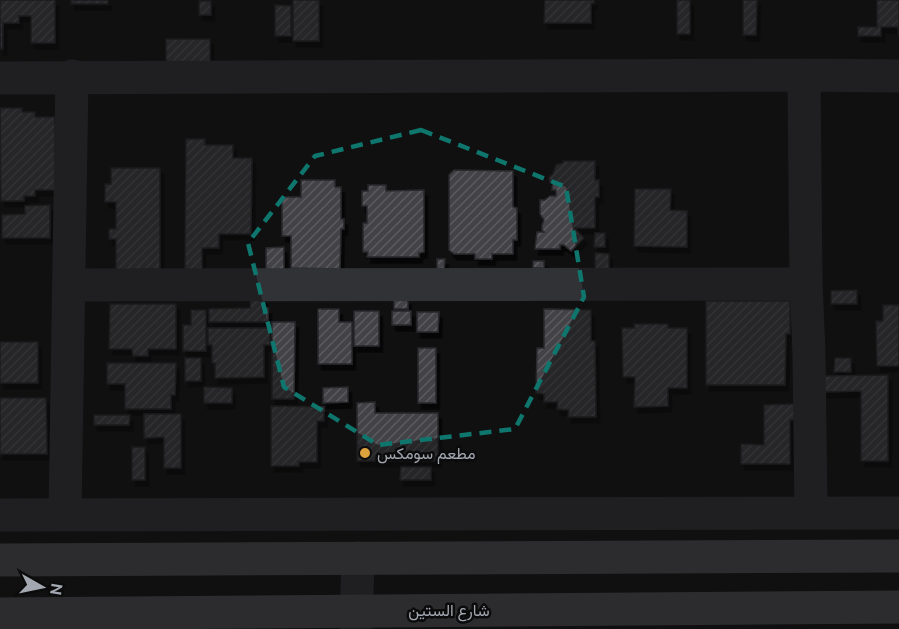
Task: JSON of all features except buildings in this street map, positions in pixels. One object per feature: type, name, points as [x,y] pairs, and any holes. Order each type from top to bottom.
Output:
[{"type":"main road","points":[[0,560],[899,556]]},
{"type":"main road","points":[[445,558],[445,610]]},
{"type":"main road","name":"شارع الستين","points":[[0,614],[51,621],[356,620],[445,610],[544,619],[763,619],[899,607]]},
{"type":"street","points":[[804,75],[811,513]]},
{"type":"street","points":[[65,515],[72,76]]},
{"type":"street","points":[[0,78],[72,76],[899,76]]},
{"type":"street","points":[[69,285],[806,284]]},
{"type":"street","points":[[0,515],[899,513]]},
{"type":"street","points":[[356,620],[358,558]]},
{"type":"highlighted area","points":[[421,130],[566,187],[584,297],[515,429],[378,445],[284,387],[248,243],[315,156]]},
{"type":"place","name":"مطعم سومكس","points":[[365,453]]}]
